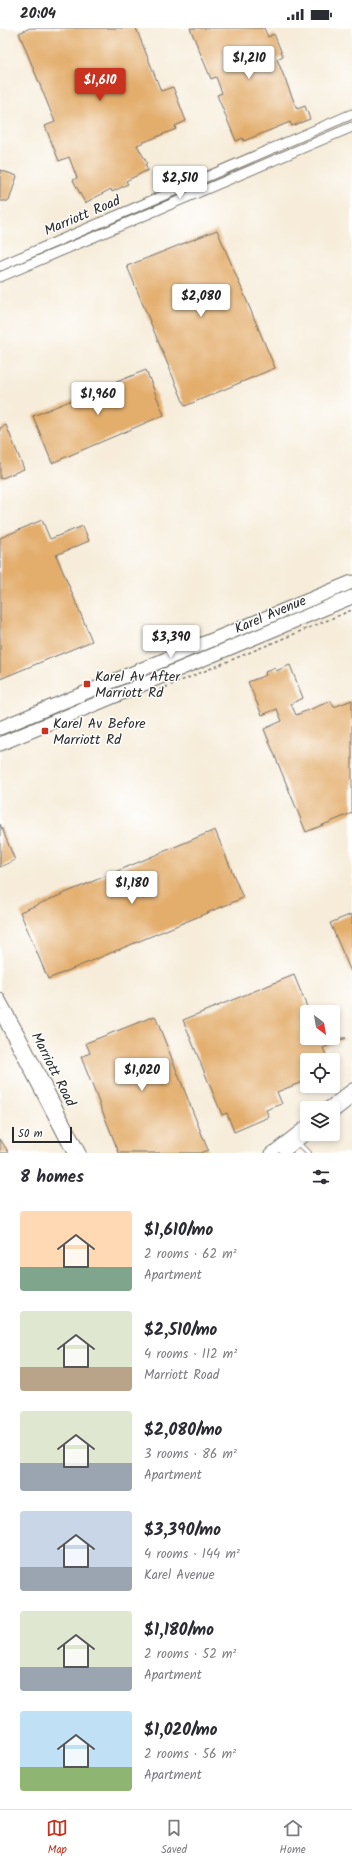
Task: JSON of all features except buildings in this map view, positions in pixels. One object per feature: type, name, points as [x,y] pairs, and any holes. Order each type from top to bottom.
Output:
[{"type":"main road","name":"Karel Avenue","points":[[0,728],[352,582]]},
{"type":"main road","name":"Karel Avenue","points":[[0,744],[352,597]]},
{"type":"street","name":"Marriott Road","points":[[0,266],[352,114]]},
{"type":"street","name":"Marriott Road","points":[[0,277],[352,126]]},
{"type":"street","name":"Marriott Road","points":[[0,998],[22,1036],[81,1153]]},
{"type":"street","name":"Marriott Road","points":[[0,1014],[72,1153]]},
{"type":"street","points":[[335,1101],[352,1088]]},
{"type":"street","points":[[340,1108],[352,1098]]},
{"type":"street","points":[[270,1153],[300,1129]]},
{"type":"street","points":[[284,1153],[300,1140]]},
{"type":"lane","points":[[297,1142],[308,1153]]},
{"type":"path","points":[[154,692],[352,610]]},
{"type":"place","name":"Karel Av After Marriott Rd","points":[[87,684]]},
{"type":"place","name":"Karel Av Before Marriott Rd","points":[[45,731]]}]
